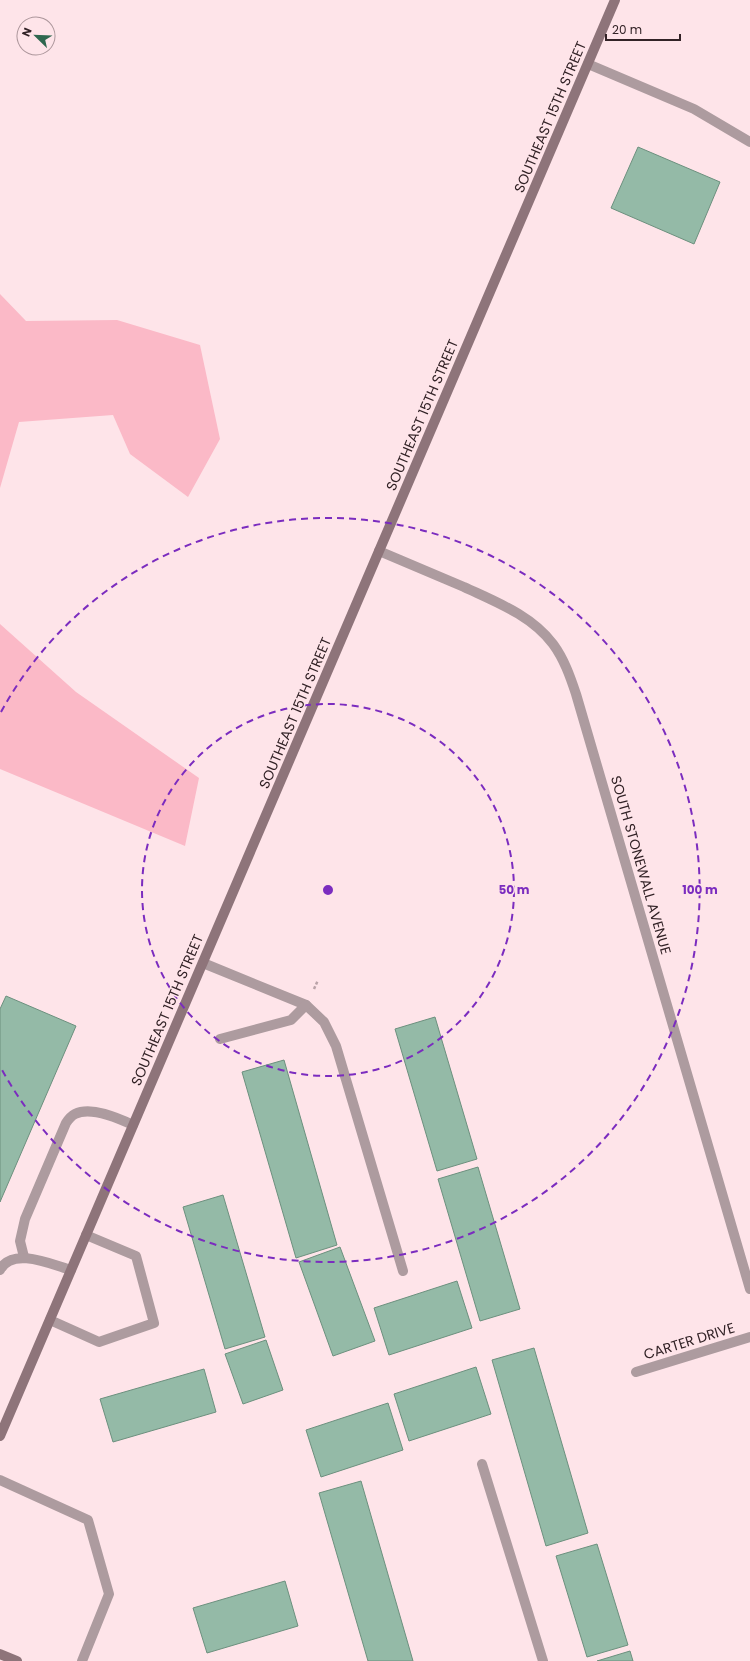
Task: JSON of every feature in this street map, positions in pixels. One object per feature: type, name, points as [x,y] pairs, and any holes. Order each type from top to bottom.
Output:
[{"type":"main road","name":"SOUTHEAST 15TH STREET","points":[[0,1436],[615,0]]},
{"type":"main road","points":[[0,1654],[17,1661]]},
{"type":"street","points":[[588,64],[694,110],[750,142]]},
{"type":"street","name":"SOUTH STONEWALL AVENUE","points":[[379,551],[509,608],[543,633],[553,644],[566,664],[750,1289]]},
{"type":"street","points":[[203,963],[306,1006],[324,1022],[336,1046],[403,1270]]},
{"type":"street","points":[[220,1039],[291,1020],[306,1006]]},
{"type":"street","points":[[24,1257],[20,1241],[25,1219],[66,1124],[74,1115],[86,1111],[110,1115],[134,1125]]},
{"type":"street","points":[[50,1320],[100,1342],[154,1323],[136,1256],[86,1234]]},
{"type":"street","points":[[0,1270],[1,1267],[11,1259],[24,1257],[71,1270]]},
{"type":"street","name":"CARTER DRIVE","points":[[636,1372],[750,1337]]},
{"type":"street","points":[[482,1464],[544,1661]]},
{"type":"street","points":[[0,1480],[88,1520],[109,1594],[82,1661]]},
{"type":"shaded area","points":[[0,294],[26,321],[117,320],[200,345],[220,439],[188,497],[130,454],[113,415],[19,422],[0,488]]},
{"type":"shaded area","points":[[0,624],[76,692],[199,778],[185,846],[0,769]]},
{"type":"building","points":[[638,147],[720,182],[694,244],[611,208]]},
{"type":"building","points":[[6,996],[76,1026],[0,1202],[0,1009]]},
{"type":"building","points":[[435,1017],[477,1159],[437,1171],[395,1029]]},
{"type":"building","points":[[284,1060],[337,1245],[296,1258],[242,1072]]},
{"type":"building","points":[[478,1167],[520,1309],[480,1321],[438,1179]]},
{"type":"building","points":[[223,1195],[265,1337],[225,1349],[183,1207]]},
{"type":"building","points":[[340,1247],[375,1341],[333,1356],[299,1262]]},
{"type":"building","points":[[457,1281],[472,1328],[389,1355],[374,1308]]},
{"type":"building","points":[[266,1340],[283,1390],[243,1404],[225,1354]]},
{"type":"building","points":[[534,1348],[588,1533],[546,1546],[492,1360]]},
{"type":"building","points":[[476,1367],[491,1414],[409,1441],[394,1394]]},
{"type":"building","points":[[204,1369],[216,1412],[113,1442],[100,1399]]},
{"type":"building","points":[[388,1403],[403,1450],[321,1477],[306,1430]]},
{"type":"building","points":[[361,1481],[413,1661],[368,1661],[319,1493]]},
{"type":"building","points":[[597,1544],[628,1645],[587,1657],[556,1556]]},
{"type":"building","points":[[285,1581],[298,1626],[207,1653],[193,1608]]},
{"type":"building","points":[[630,1651],[633,1661],[597,1661]]}]
